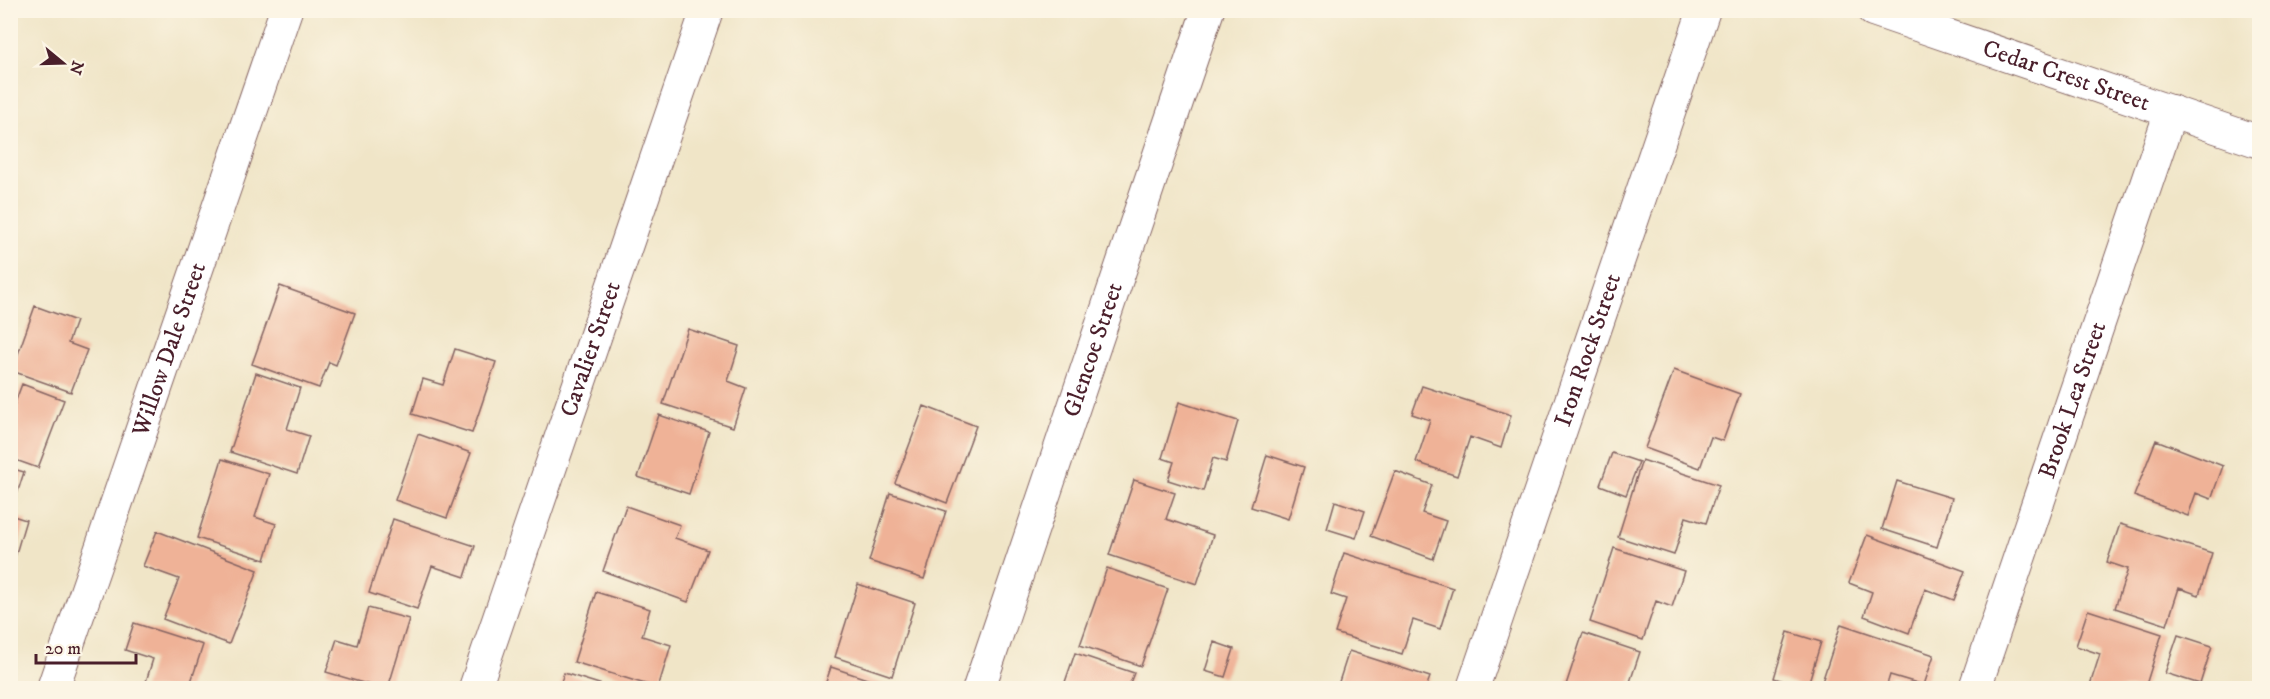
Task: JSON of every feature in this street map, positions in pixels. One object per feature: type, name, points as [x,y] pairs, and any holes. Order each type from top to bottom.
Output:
[{"type":"street","name":"Willow Dale Street","points":[[53,688],[286,10]]},
{"type":"street","name":"Cavalier Street","points":[[475,688],[707,10]]},
{"type":"street","name":"Glencoe Street","points":[[979,688],[1208,10]]},
{"type":"street","name":"Iron Rock Street","points":[[1473,688],[1704,10]]},
{"type":"street","name":"Cedar Crest Street","points":[[1873,10],[2259,142]]},
{"type":"street","name":"Brook Lea Street","points":[[1975,688],[2171,111]]},
{"type":"building","points":[[280,286],[355,313],[336,365],[329,362],[319,388],[252,364]]},
{"type":"building","points":[[35,306],[76,321],[68,343],[87,350],[71,392],[12,371]]},
{"type":"building","points":[[688,329],[739,346],[728,381],[746,388],[733,427],[663,404]]},
{"type":"building","points":[[455,349],[496,362],[472,433],[412,414],[423,379],[443,385]]},
{"type":"building","points":[[1674,370],[1740,394],[1723,441],[1711,437],[1700,468],[1645,448]]},
{"type":"building","points":[[256,373],[300,388],[287,429],[309,436],[297,474],[230,452]]},
{"type":"building","points":[[22,384],[64,400],[38,468],[10,458],[10,416]]},
{"type":"building","points":[[1422,386],[1511,415],[1501,448],[1470,437],[1457,476],[1416,462],[1430,420],[1412,414]]},
{"type":"building","points":[[1179,402],[1238,421],[1226,462],[1213,458],[1203,491],[1168,480],[1174,462],[1162,458]]},
{"type":"building","points":[[924,406],[976,426],[947,503],[895,483]]},
{"type":"building","points":[[659,415],[709,432],[689,494],[638,477]]},
{"type":"building","points":[[418,434],[471,453],[447,518],[395,500]]},
{"type":"building","points":[[2156,440],[2223,466],[2211,499],[2196,493],[2188,516],[2134,496]]},
{"type":"building","points":[[1612,453],[1639,462],[1626,495],[1600,485]]},
{"type":"building","points":[[1267,455],[1304,467],[1288,519],[1251,507]]},
{"type":"building","points":[[222,459],[269,474],[255,517],[276,524],[265,560],[197,538]]},
{"type":"building","points":[[1642,460],[1719,485],[1706,523],[1686,517],[1674,555],[1618,537]]},
{"type":"building","points":[[10,468],[24,472],[11,513],[10,513]]},
{"type":"building","points":[[1395,471],[1432,485],[1422,513],[1446,521],[1433,559],[1371,536]]},
{"type":"building","points":[[1134,480],[1175,493],[1166,519],[1213,535],[1197,584],[1109,555]]},
{"type":"building","points":[[1897,481],[1952,498],[1937,547],[1882,529]]},
{"type":"building","points":[[890,493],[946,511],[924,579],[869,561]]},
{"type":"building","points":[[1335,501],[1365,511],[1356,538],[1327,529]]},
{"type":"building","points":[[626,506],[680,525],[675,538],[708,550],[688,602],[603,571]]},
{"type":"building","points":[[10,515],[26,520],[15,557],[10,556]]},
{"type":"building","points":[[393,519],[475,546],[465,577],[432,566],[417,609],[369,593]]},
{"type":"building","points":[[2120,524],[2212,553],[2199,595],[2179,588],[2167,625],[2115,608],[2128,569],[2107,562]]},
{"type":"building","points":[[157,531],[258,570],[229,644],[163,619],[179,579],[143,566]]},
{"type":"building","points":[[1867,535],[1965,571],[1954,600],[1925,589],[1909,633],[1864,616],[1872,592],[1849,583]]},
{"type":"building","points":[[1614,548],[1684,571],[1672,607],[1656,601],[1643,640],[1590,622]]},
{"type":"building","points":[[1344,553],[1453,588],[1440,629],[1413,620],[1402,654],[1335,633],[1346,599],[1331,594]]},
{"type":"building","points":[[1107,568],[1168,589],[1141,666],[1080,645]]},
{"type":"building","points":[[858,584],[915,603],[892,676],[835,657]]},
{"type":"building","points":[[596,592],[650,609],[642,636],[671,645],[658,688],[574,662]]},
{"type":"building","points":[[368,608],[409,619],[388,688],[380,688],[326,672],[337,639],[357,645]]},
{"type":"building","points":[[2088,610],[2162,634],[2145,688],[2089,688],[2100,654],[2076,646]]},
{"type":"building","points":[[134,623],[203,645],[189,688],[144,688],[153,659],[125,650]]},
{"type":"building","points":[[1841,624],[1934,655],[1924,685],[1890,675],[1886,688],[1820,688]]},
{"type":"building","points":[[1788,632],[1821,642],[1807,688],[1774,678]]},
{"type":"building","points":[[1583,633],[1640,652],[1628,688],[1565,688]]},
{"type":"building","points":[[2178,635],[2212,646],[2200,684],[2165,673]]},
{"type":"building","points":[[1214,642],[1234,649],[1225,677],[1205,671]]},
{"type":"building","points":[[1349,651],[1430,677],[1426,688],[1337,688]]},
{"type":"building","points":[[1075,653],[1134,673],[1128,688],[1063,688]]},
{"type":"building","points":[[831,667],[894,688],[824,688]]},
{"type":"building","points":[[564,673],[612,688],[559,688]]}]
